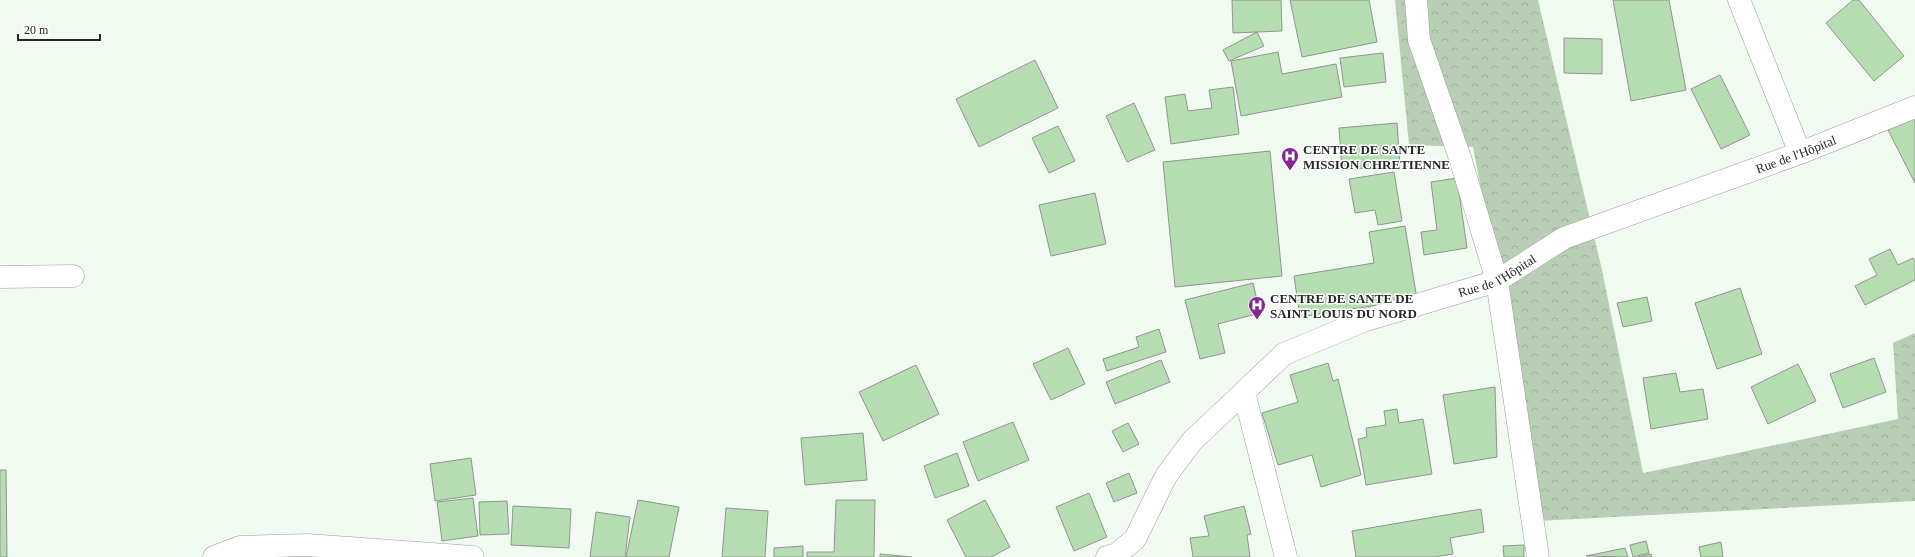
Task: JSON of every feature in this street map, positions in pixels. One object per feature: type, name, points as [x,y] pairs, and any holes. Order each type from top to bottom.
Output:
[{"type":"street","points":[[1416,0],[1419,40],[1461,161],[1497,281],[1538,557]]},
{"type":"street","points":[[1739,0],[1800,154]]},
{"type":"street","name":"Rue de l'Hôpital","points":[[1107,557],[1117,554],[1135,539],[1166,476],[1188,447],[1284,354],[1363,321],[1497,281],[1564,238],[1800,154],[1915,107]]},
{"type":"street","points":[[0,277],[73,276]]},
{"type":"street","points":[[1244,392],[1286,557]]},
{"type":"street","points":[[214,557],[240,547],[307,545],[473,557]]},
{"type":"green space","points":[[1395,0],[1538,0],[1602,270],[1643,473],[1898,419],[1893,343],[1915,333],[1915,501],[1538,521],[1530,450],[1473,147],[1409,145]]},
{"type":"building","points":[[1232,0],[1281,0],[1282,31],[1233,33]]},
{"type":"building","points":[[1290,0],[1369,0],[1377,42],[1302,57]]},
{"type":"building","points":[[1613,0],[1669,0],[1686,90],[1631,101]]},
{"type":"building","points":[[1853,0],[1859,0],[1904,56],[1874,81],[1826,23]]},
{"type":"building","points":[[1257,32],[1264,46],[1229,61],[1223,50]]},
{"type":"building","points":[[1564,38],[1602,39],[1602,74],[1564,73]]},
{"type":"building","points":[[1278,52],[1282,74],[1336,64],[1342,97],[1241,116],[1231,61]]},
{"type":"building","points":[[1383,53],[1386,82],[1344,87],[1340,58]]},
{"type":"building","points":[[1035,60],[1058,108],[979,147],[956,99]]},
{"type":"building","points":[[1720,75],[1750,135],[1721,149],[1691,89]]},
{"type":"building","points":[[1233,87],[1239,134],[1171,144],[1165,97],[1185,94],[1188,111],[1212,108],[1209,90]]},
{"type":"building","points":[[1134,103],[1155,150],[1127,162],[1106,116]]},
{"type":"building","points":[[1915,116],[1915,183],[1888,130]]},
{"type":"building","points":[[1397,123],[1400,165],[1342,170],[1339,128]]},
{"type":"building","points":[[1058,126],[1075,161],[1049,173],[1032,138]]},
{"type":"building","points":[[1270,151],[1282,276],[1175,287],[1163,162]]},
{"type":"building","points":[[1394,172],[1402,221],[1378,225],[1375,210],[1355,213],[1349,179]]},
{"type":"building","points":[[1457,178],[1467,248],[1424,255],[1421,232],[1437,230],[1431,182]]},
{"type":"building","points":[[1095,193],[1106,244],[1051,256],[1039,205]]},
{"type":"building","points":[[1405,226],[1417,299],[1300,317],[1294,276],[1374,263],[1369,232]]},
{"type":"building","points":[[1890,249],[1898,265],[1913,258],[1915,261],[1915,280],[1865,305],[1855,286],[1877,275],[1869,259]]},
{"type":"building","points":[[1253,283],[1260,313],[1218,324],[1225,353],[1200,359],[1185,300]]},
{"type":"building","points":[[1740,288],[1762,354],[1717,369],[1695,303]]},
{"type":"building","points":[[1647,297],[1652,321],[1623,327],[1617,303]]},
{"type":"building","points":[[1159,329],[1166,352],[1107,371],[1103,359],[1139,347],[1136,337]]},
{"type":"building","points":[[1068,348],[1085,384],[1051,400],[1033,364]]},
{"type":"building","points":[[1874,358],[1886,392],[1843,408],[1830,374]]},
{"type":"building","points":[[1161,360],[1170,382],[1115,404],[1106,382]]},
{"type":"building","points":[[1328,363],[1333,381],[1338,379],[1361,475],[1321,487],[1312,455],[1278,465],[1262,413],[1298,402],[1290,375]]},
{"type":"building","points":[[1798,364],[1816,401],[1768,424],[1751,387]]},
{"type":"building","points":[[916,365],[939,414],[883,441],[859,392]]},
{"type":"building","points":[[1676,373],[1680,392],[1703,389],[1708,419],[1651,429],[1643,378]]},
{"type":"building","points":[[1495,387],[1497,457],[1454,464],[1443,395]]},
{"type":"building","points":[[1397,409],[1399,423],[1423,419],[1432,474],[1366,485],[1358,439],[1367,437],[1366,428],[1386,425],[1384,411]]},
{"type":"building","points":[[1013,422],[1029,460],[978,481],[963,442]]},
{"type":"building","points":[[1128,423],[1139,444],[1123,452],[1112,431]]},
{"type":"building","points":[[863,433],[867,480],[805,485],[801,438]]},
{"type":"building","points":[[957,453],[969,486],[935,498],[924,466]]},
{"type":"building","points":[[471,458],[476,495],[435,501],[430,464]]},
{"type":"building","points":[[0,470],[6,470],[7,557],[0,557]]},
{"type":"building","points":[[1129,473],[1137,493],[1114,502],[1106,483]]},
{"type":"building","points":[[1089,493],[1107,537],[1074,551],[1056,507]]},
{"type":"building","points":[[473,498],[478,536],[442,541],[437,502]]},
{"type":"building","points":[[638,500],[679,507],[669,557],[626,557]]},
{"type":"building","points":[[836,500],[875,500],[874,557],[807,557],[807,552],[834,552]]},
{"type":"building","points":[[985,500],[1010,547],[991,557],[966,557],[947,520]]},
{"type":"building","points":[[507,501],[509,534],[480,535],[479,502]]},
{"type":"building","points":[[513,506],[571,509],[569,548],[511,545]]},
{"type":"building","points":[[1244,506],[1251,534],[1247,535],[1250,557],[1193,557],[1190,538],[1209,536],[1204,516]]},
{"type":"building","points":[[726,508],[768,511],[765,557],[722,557]]},
{"type":"building","points":[[1481,509],[1484,532],[1450,538],[1453,554],[1435,557],[1356,557],[1352,531]]},
{"type":"building","points":[[596,512],[630,517],[625,557],[590,557]]},
{"type":"building","points":[[1646,541],[1649,553],[1633,557],[1630,545]]},
{"type":"building","points":[[1721,542],[1723,557],[1701,557],[1699,547]]},
{"type":"building","points":[[1524,545],[1524,557],[1504,557],[1503,546]]},
{"type":"building","points":[[803,546],[803,557],[774,557],[774,548]]},
{"type":"building","points":[[1625,548],[1628,557],[1586,556]]},
{"type":"building","points":[[880,554],[912,557],[880,557]]},
{"type":"building","points":[[1651,554],[1652,557],[1638,557]]},
{"type":"place","name":"CENTRE DE SANTE MISSION CHRETIENNE","points":[[1290,171]]},
{"type":"place","name":"CENTRE DE SANTE DE SAINT LOUIS DU NORD","points":[[1257,320]]}]
